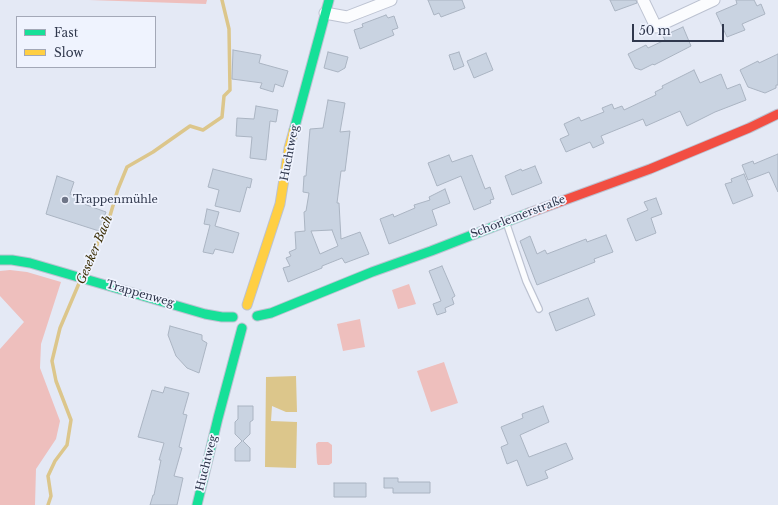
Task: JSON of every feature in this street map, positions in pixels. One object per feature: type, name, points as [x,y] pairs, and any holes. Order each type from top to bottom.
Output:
[{"type":"street","name":"Huchtweg","points":[[247,305],[280,204],[289,148],[329,0]]},
{"type":"street","points":[[325,13],[347,17],[391,0]]},
{"type":"street","points":[[643,0],[656,27],[714,0]]},
{"type":"street","name":"Schorlemerstraße","points":[[257,316],[271,312],[570,197],[676,159],[778,114]]},
{"type":"street","name":"Trappenweg","points":[[0,260],[30,263],[205,314],[233,317]]},
{"type":"street","points":[[244,304],[254,309],[257,316],[255,323],[252,326],[249,328],[242,328],[236,325],[233,313],[237,307],[244,304]]},
{"type":"street","name":"Huchtweg","points":[[200,504],[218,418],[242,328]]},
{"type":"lane","points":[[506,222],[526,281],[539,309]]},
{"type":"shaded area","points":[[89,0],[207,0],[206,4]]},
{"type":"shaded area","points":[[10,270],[27,272],[61,282],[41,344],[40,368],[60,421],[56,439],[36,469],[35,505],[0,505],[0,349],[24,322],[0,296],[0,271]]},
{"type":"shaded area","points":[[409,284],[416,304],[398,309],[392,290]]},
{"type":"shaded area","points":[[360,319],[365,347],[343,351],[337,324]]},
{"type":"shaded area","points":[[444,362],[458,403],[431,412],[417,371]]},
{"type":"shaded area","points":[[296,376],[297,412],[286,412],[272,406],[271,421],[297,422],[296,468],[265,467],[266,377]]},
{"type":"shaded area","points":[[318,442],[328,442],[332,445],[332,463],[329,465],[318,465],[317,463],[316,444]]},
{"type":"building","points":[[428,0],[462,0],[465,8],[441,17],[439,13],[434,15]]},
{"type":"building","points":[[610,0],[636,0],[637,3],[615,11]]},
{"type":"building","points":[[736,0],[754,0],[757,6],[761,4],[765,14],[742,24],[745,30],[727,37],[716,13],[737,4]]},
{"type":"building","points":[[386,15],[388,18],[394,16],[398,28],[392,30],[394,35],[360,49],[354,30],[363,27],[362,24]]},
{"type":"building","points":[[683,27],[691,46],[654,65],[653,64],[641,70],[635,68],[628,54],[646,45],[648,48],[665,40],[663,36]]},
{"type":"building","points":[[233,50],[261,55],[259,63],[288,71],[283,87],[275,84],[273,92],[260,88],[262,83],[232,79]]},
{"type":"building","points":[[328,52],[348,57],[345,68],[338,72],[324,68]]},
{"type":"building","points":[[459,52],[464,66],[454,70],[449,55]]},
{"type":"building","points":[[486,53],[493,70],[474,78],[467,61]]},
{"type":"building","points":[[778,54],[778,85],[776,85],[776,88],[765,93],[748,87],[740,70],[758,61],[759,63]]},
{"type":"building","points":[[694,70],[700,83],[721,74],[727,89],[740,84],[746,100],[715,112],[687,126],[680,111],[646,126],[643,119],[601,136],[604,143],[593,148],[590,142],[566,152],[560,139],[569,135],[564,124],[579,117],[581,121],[604,112],[602,108],[612,104],[614,109],[622,106],[624,110],[656,95],[655,92],[663,88],[662,86]]},
{"type":"building","points":[[328,100],[345,103],[340,132],[350,131],[345,171],[341,171],[337,203],[339,203],[341,239],[360,232],[369,254],[345,263],[342,258],[288,282],[283,268],[290,266],[286,258],[291,256],[289,252],[296,249],[295,232],[305,231],[304,212],[306,211],[309,193],[303,192],[304,176],[306,176],[310,129],[323,128]],"holes":[[[332,230],[338,246],[320,254],[311,231]]]},
{"type":"building","points":[[256,106],[278,110],[276,122],[270,121],[266,160],[250,158],[252,137],[236,136],[237,118],[254,119]]},
{"type":"building","points":[[778,154],[778,192],[769,172],[748,180],[742,165],[753,161],[754,164]]},
{"type":"building","points":[[449,155],[452,162],[472,155],[485,189],[490,187],[494,199],[490,200],[491,203],[474,210],[461,176],[437,186],[428,163]]},
{"type":"building","points":[[535,166],[542,183],[512,195],[505,176],[521,169],[522,171]]},
{"type":"building","points":[[213,169],[252,179],[250,188],[247,187],[240,212],[215,206],[219,190],[208,187]]},
{"type":"building","points":[[744,174],[753,196],[733,204],[725,184],[732,182],[731,179]]},
{"type":"building","name":"Trappenmühle","points":[[57,176],[74,182],[70,194],[78,196],[77,199],[84,201],[84,204],[106,212],[99,231],[46,214]]},
{"type":"building","points":[[445,189],[450,203],[432,210],[437,225],[389,244],[380,219],[393,214],[394,217],[415,208],[414,205],[430,200],[429,197]]},
{"type":"building","points":[[656,198],[662,214],[651,218],[656,233],[636,241],[627,219],[648,210],[644,202]]},
{"type":"building","points":[[207,209],[219,212],[215,226],[239,233],[233,253],[215,249],[213,254],[203,252],[210,225],[204,224]]},
{"type":"building","points":[[606,235],[613,252],[594,259],[595,262],[537,285],[520,241],[530,236],[537,254],[545,250],[547,254],[586,239],[587,242]]},
{"type":"building","points":[[442,266],[455,296],[452,298],[454,304],[445,308],[446,312],[437,315],[433,304],[441,301],[429,271]]},
{"type":"building","points":[[588,298],[595,315],[556,331],[549,313]]},
{"type":"building","points":[[170,326],[202,335],[202,340],[207,343],[199,373],[187,368],[176,356],[168,335]]},
{"type":"building","points":[[165,387],[189,393],[183,414],[187,415],[179,447],[182,448],[174,476],[183,478],[177,505],[150,505],[154,495],[161,460],[159,460],[164,443],[138,437],[152,390],[163,393]]},
{"type":"building","points":[[238,406],[253,406],[253,420],[250,422],[250,434],[243,441],[250,448],[250,461],[235,461],[235,448],[242,441],[235,434],[235,422],[238,419]]},
{"type":"building","points":[[543,406],[549,422],[520,435],[529,457],[566,443],[573,459],[545,471],[548,478],[527,486],[517,460],[507,464],[501,447],[508,444],[501,427],[523,418],[522,414]]},
{"type":"building","points":[[384,478],[398,478],[398,482],[430,482],[430,493],[393,493],[393,488],[384,488]]},
{"type":"building","points":[[334,483],[366,483],[366,497],[334,497]]},
{"type":"waterway","name":"Geseker Bach","points":[[83,275],[109,219],[118,189],[127,167],[153,152],[190,126],[203,130],[222,117],[224,96],[230,90],[229,29],[222,0]]},
{"type":"waterway","name":"Geseker Bach","points":[[48,505],[51,496],[48,476],[55,461],[67,445],[71,420],[56,381],[52,361],[60,328],[80,281]]},
{"type":"traffic: fast","points":[[294,130],[329,0]]},
{"type":"traffic: fast","points":[[257,316],[271,313],[372,272],[529,213]]},
{"type":"traffic: fast","points":[[0,260],[30,263],[205,314],[233,317]]},
{"type":"traffic: fast","points":[[197,505],[242,328]]},
{"type":"traffic: slow","points":[[247,305],[280,204],[289,148],[294,130]]},
{"type":"traffic: jam","points":[[529,213],[650,169],[749,128],[778,114]]},
{"type":"place","name":"Trappenmühle","points":[[65,200]]}]
